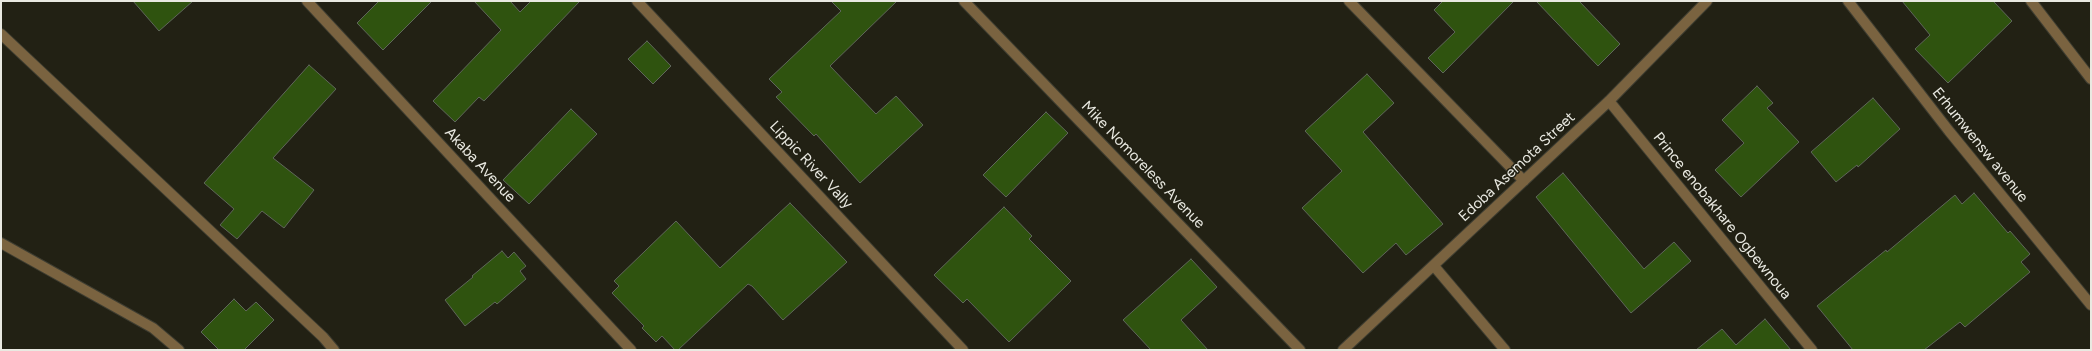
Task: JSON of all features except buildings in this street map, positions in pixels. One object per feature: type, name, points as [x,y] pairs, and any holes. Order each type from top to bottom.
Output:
[{"type":"street","name":"Akaba Avenue","points":[[308,1],[631,350]]},
{"type":"street","name":"Lippic River Vally","points":[[637,1],[962,350]]},
{"type":"street","name":"Mike Nomoreless Avenue","points":[[964,1],[1300,350]]},
{"type":"street","points":[[1348,1],[1524,181]]},
{"type":"street","name":"Erhumwensw avenue","points":[[1848,1],[1949,131],[2091,305]]},
{"type":"street","points":[[2031,1],[2091,79]]},
{"type":"street","name":"Edoba Asemota Street","points":[[1343,350],[1609,101],[1703,2]]},
{"type":"street","points":[[1,34],[323,337],[334,350]]},
{"type":"street","name":"Prince enobakhare Ogbewnoua","points":[[1609,101],[1812,350]]},
{"type":"street","points":[[1,243],[153,328],[179,350]]},
{"type":"street","points":[[1434,266],[1505,350]]}]
